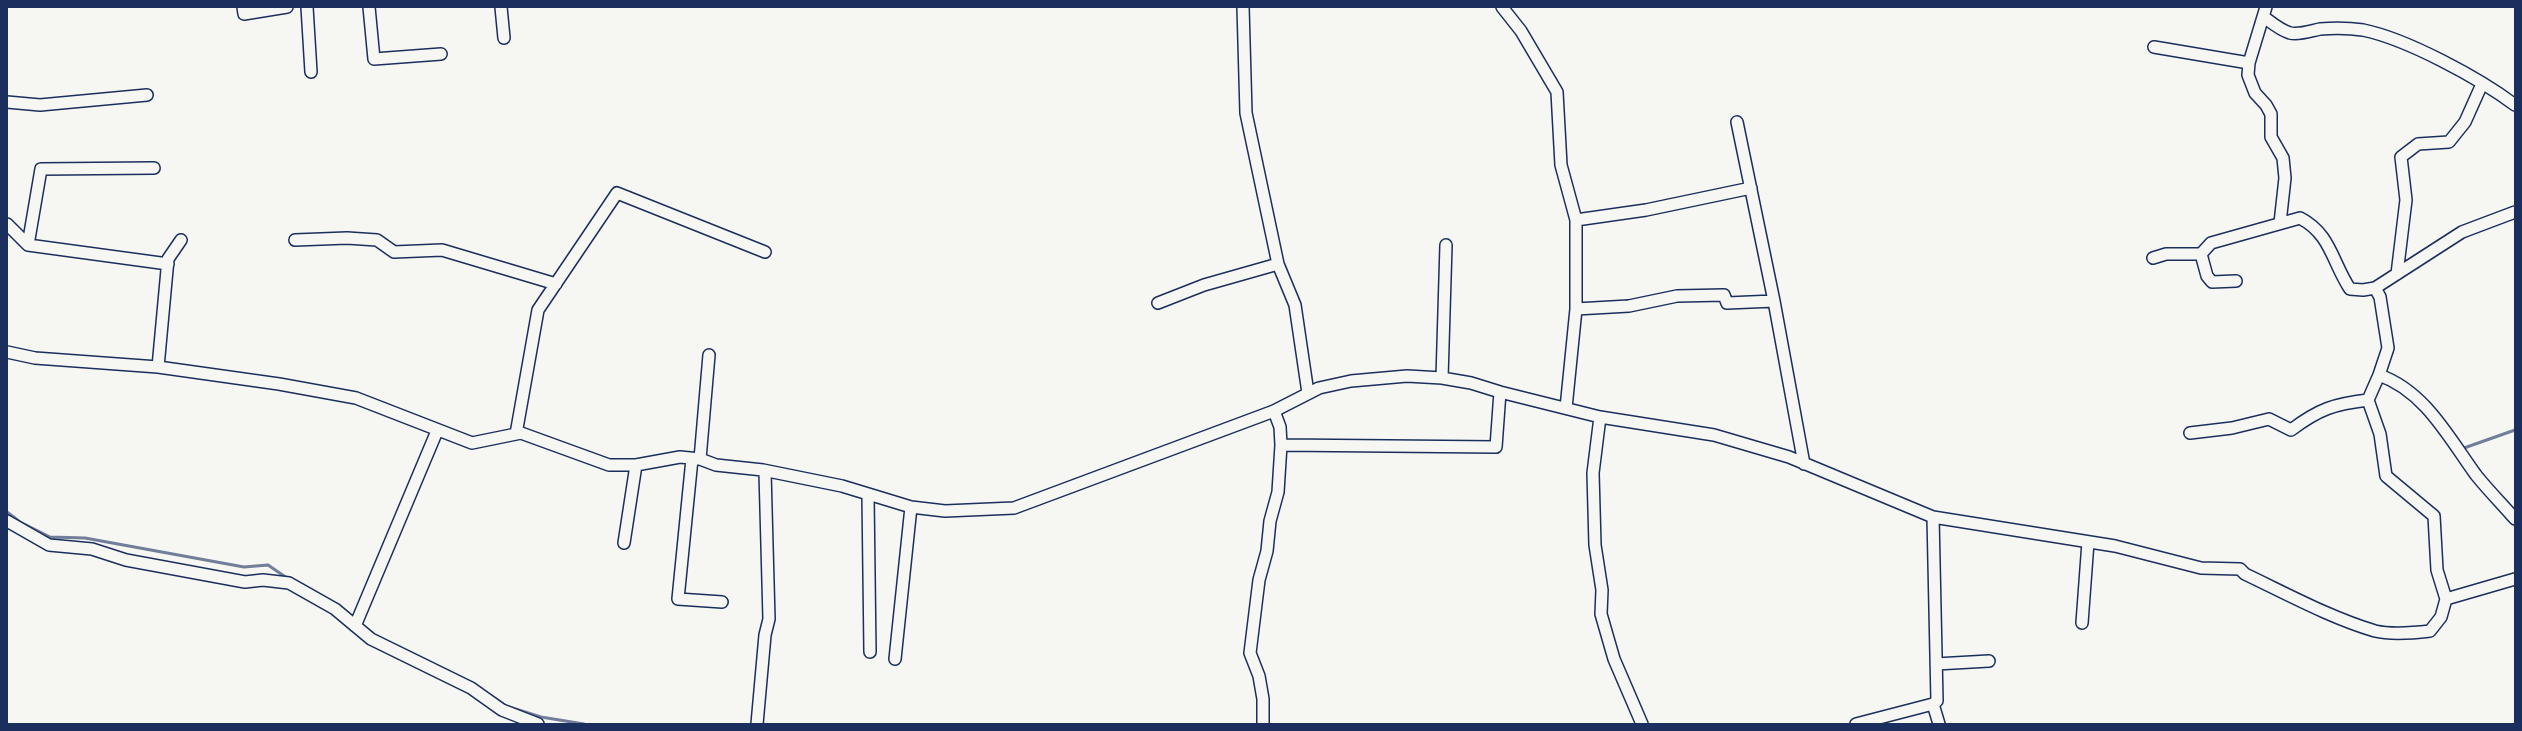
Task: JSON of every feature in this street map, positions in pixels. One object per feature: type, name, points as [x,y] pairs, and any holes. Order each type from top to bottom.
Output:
[{"type":"street","points":[[242,7],[244,14],[287,7]]},
{"type":"street","points":[[307,7],[311,72]]},
{"type":"street","points":[[370,7],[374,59],[441,54]]},
{"type":"street","points":[[501,7],[504,38]]},
{"type":"street","points":[[1244,7],[1246,113],[1278,264],[1295,305],[1308,393]]},
{"type":"street","points":[[1502,7],[1522,30],[1557,92],[1561,165],[1576,220],[1576,309],[1566,408]]},
{"type":"street","points":[[2265,12],[2249,63],[2248,75],[2254,93],[2266,105],[2271,114],[2271,137],[2283,158],[2285,178],[2280,223]]},
{"type":"street","points":[[2265,12],[2273,24],[2291,33],[2330,28],[2362,30],[2422,51],[2482,84],[2515,105]]},
{"type":"street","points":[[2154,47],[2249,63]]},
{"type":"street","points":[[2397,274],[2406,200],[2401,157],[2418,144],[2449,142],[2465,122],[2482,84]]},
{"type":"street","points":[[7,102],[40,105],[147,95]]},
{"type":"street","points":[[1736,122],[1752,188],[1804,464]]},
{"type":"street","points":[[28,245],[41,169],[154,168]]},
{"type":"street","points":[[1576,220],[1646,210],[1752,188]]},
{"type":"street","points":[[516,434],[538,310],[617,193],[765,252]]},
{"type":"street","points":[[2153,258],[2166,254],[2201,254],[2211,243],[2300,218],[2313,225],[2324,237],[2350,289],[2363,290],[2375,288],[2462,232],[2515,212]]},
{"type":"street","points":[[7,224],[28,245],[168,264]]},
{"type":"street","points":[[295,240],[347,238],[377,240],[394,252],[442,250],[556,284]]},
{"type":"street","points":[[158,367],[168,259],[181,240]]},
{"type":"street","points":[[1442,378],[1446,245]]},
{"type":"street","points":[[2201,254],[2207,276],[2212,282],[2236,281]]},
{"type":"street","points":[[1158,303],[1204,285],[1278,264]]},
{"type":"street","points":[[7,352],[35,358],[158,367],[279,384],[356,398],[472,443],[521,433],[609,465],[636,464],[680,457],[696,459],[716,465],[763,470],[765,472],[842,486],[868,496],[911,507],[945,511],[1014,508],[1274,411],[1308,393],[1351,381],[1407,376],[1442,378],[1471,383],[1500,392],[1600,416],[1714,435],[1804,464],[1933,517],[2115,546],[2201,568],[2240,569],[2245,574],[2314,606],[2376,631],[2410,633],[2430,631],[2441,617],[2446,599],[2437,570],[2434,516],[2386,476],[2380,434],[2368,400],[2379,375],[2388,348],[2380,297],[2375,288]]},
{"type":"street","points":[[1576,309],[1629,306],[1677,296],[1724,295],[1727,303],[1774,301]]},
{"type":"street","points":[[709,355],[678,599],[722,602]]},
{"type":"street","points":[[2379,375],[2394,380],[2427,409],[2476,476],[2515,519]]},
{"type":"street","points":[[1281,445],[1496,446],[1500,392]]},
{"type":"street","points":[[2190,433],[2232,428],[2269,419],[2291,430],[2309,416],[2338,403],[2368,400]]},
{"type":"street","points":[[1263,724],[1263,699],[1259,676],[1250,653],[1259,580],[1267,551],[1270,520],[1278,492],[1281,445],[1280,427],[1274,411]]},
{"type":"street","points":[[1600,416],[1593,472],[1595,545],[1602,590],[1601,614],[1614,658],[1642,724]]},
{"type":"street","points":[[355,626],[438,431]]},
{"type":"street","points":[[624,543],[636,464]]},
{"type":"street","points":[[757,724],[765,635],[769,619],[765,472]]},
{"type":"street","points":[[868,496],[870,652]]},
{"type":"street","points":[[895,659],[911,507]]},
{"type":"street","points":[[1856,724],[1933,704],[1937,701],[1933,517]]},
{"type":"street","points":[[7,521],[49,545],[92,549],[126,560],[245,582],[263,580],[289,583],[335,609],[371,639],[471,688],[502,710],[538,724]]},
{"type":"street","points":[[2082,623],[2088,542]]},
{"type":"street","points":[[2446,599],[2515,579]]},
{"type":"street","points":[[1936,664],[1989,661]]},
{"type":"street","points":[[1933,704],[1940,724]]},
{"type":"waterway","points":[[2464,448],[2515,430]]},
{"type":"waterway","points":[[7,512],[20,522],[50,537],[85,538],[244,567],[268,565],[287,578]]},
{"type":"waterway","points":[[405,650],[474,684]]},
{"type":"waterway","points":[[493,697],[506,706],[541,717],[584,724]]}]
